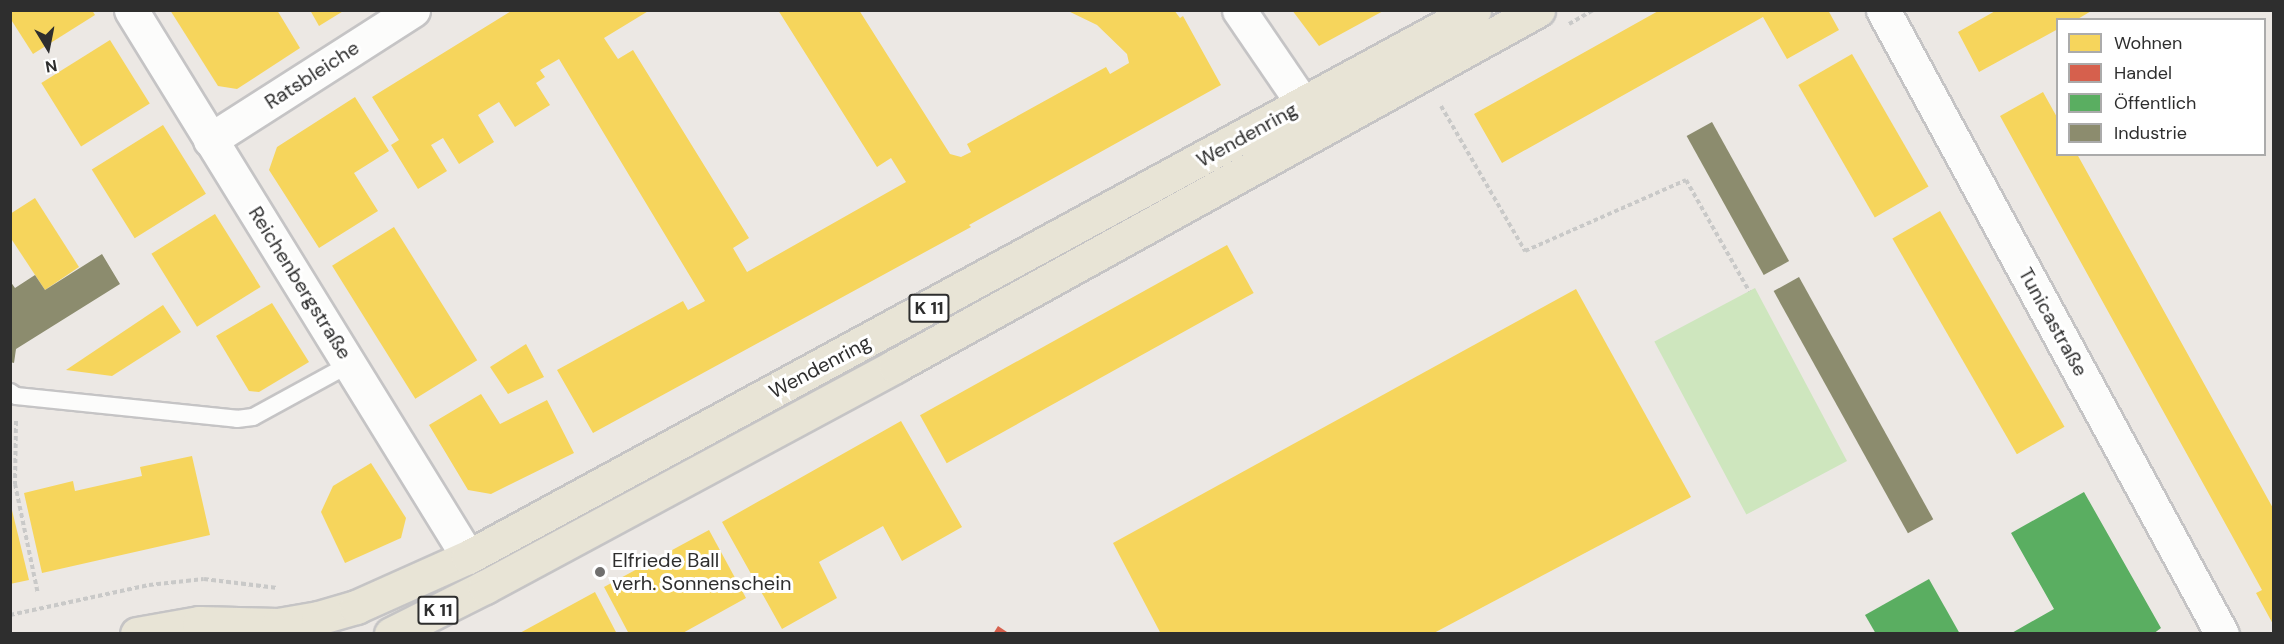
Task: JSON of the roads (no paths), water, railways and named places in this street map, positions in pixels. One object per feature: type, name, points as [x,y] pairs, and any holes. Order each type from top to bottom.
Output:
[{"type":"main road","name":"Wendenring","points":[[137,633],[200,623],[280,629],[356,607],[468,557],[1474,10]]},
{"type":"main road","name":"Wendenring","points":[[391,633],[485,587],[863,383],[1538,10]]},
{"type":"street","name":"Reichenbergstraße","points":[[131,10],[468,557]]},
{"type":"street","name":"Ratsbleiche","points":[[210,140],[413,10]]},
{"type":"street","points":[[1239,10],[1321,131]]},
{"type":"street","name":"Tunicastraße","points":[[1883,10],[2222,633]]},
{"type":"lane","points":[[12,394],[237,419],[253,417],[350,364]]},
{"type":"place","name":"Elfriede Ball verh. Sonnenschein","points":[[600,572]]}]
